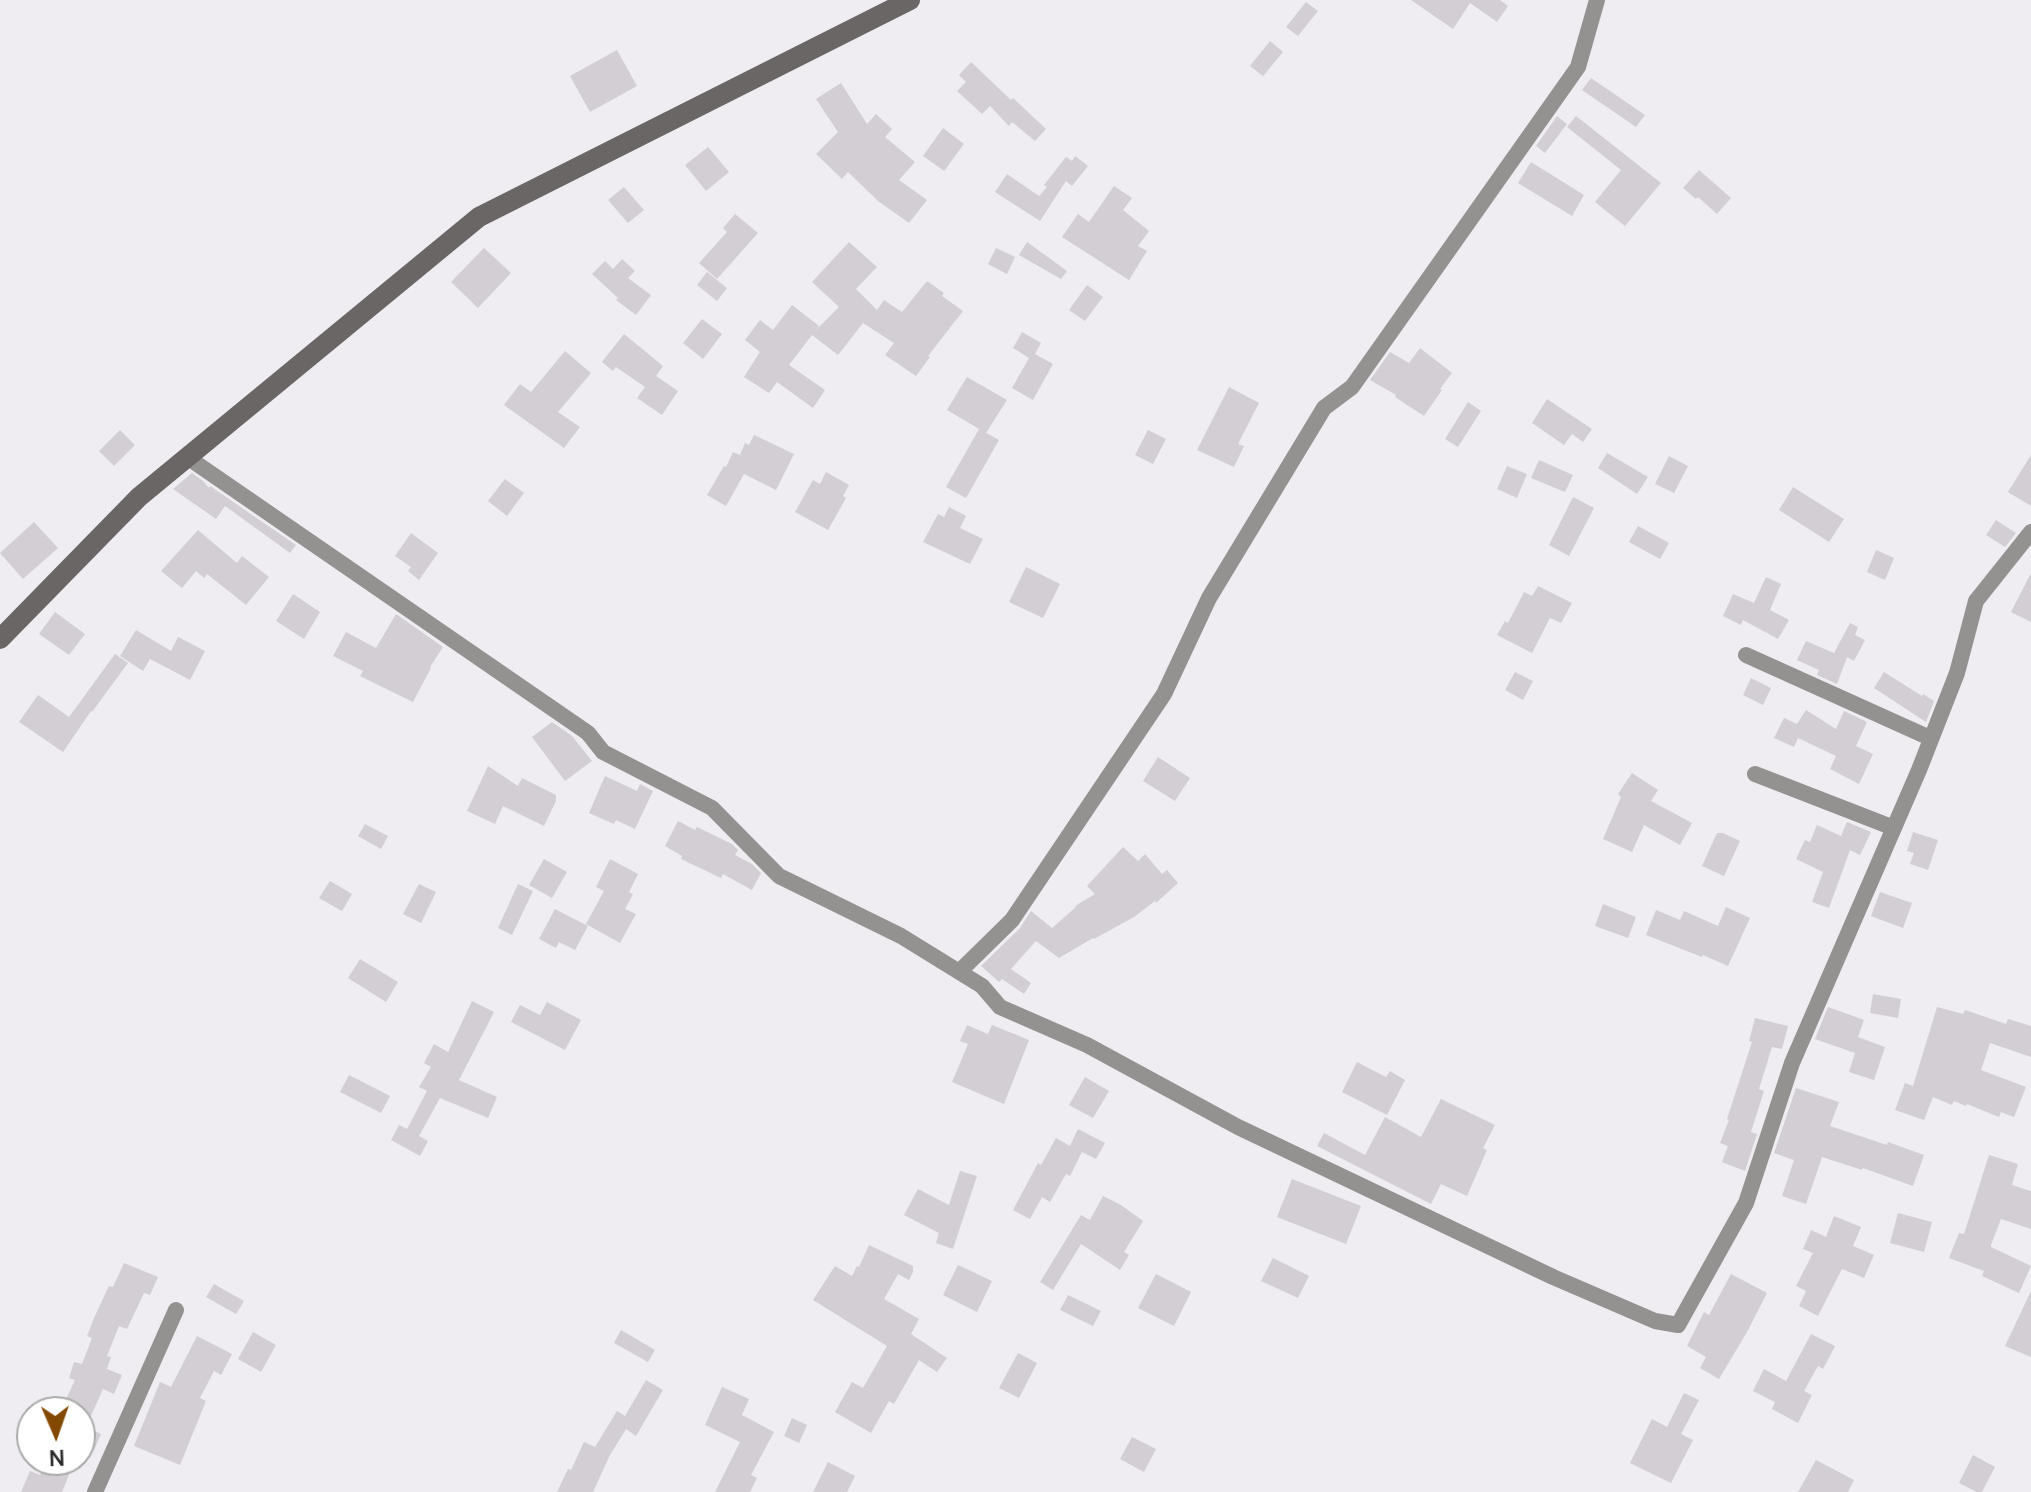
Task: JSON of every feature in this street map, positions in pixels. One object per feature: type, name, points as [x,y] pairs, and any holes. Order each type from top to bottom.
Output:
[{"type":"street","points":[[0,639],[139,497],[479,217],[910,0]]},
{"type":"street","points":[[959,972],[1012,920],[1164,694],[1209,598],[1324,408],[1352,387],[1578,67],[1597,0]]},
{"type":"street","points":[[187,457],[588,733],[603,752],[712,808],[779,876],[901,936],[982,986],[1000,1007],[1087,1045],[1238,1127],[1553,1277],[1655,1321],[1678,1325],[1746,1203],[1792,1063],[1919,770],[1957,673],[1976,601],[2031,532]]},
{"type":"street","points":[[1746,655],[1930,738]]},
{"type":"street","points":[[1755,774],[1894,828]]},
{"type":"street","points":[[95,1492],[176,1310]]},
{"type":"building","points":[[1411,0],[1500,0],[1508,6],[1497,22],[1470,3],[1453,29]]},
{"type":"building","points":[[1306,2],[1318,11],[1298,36],[1286,27]]},
{"type":"building","points":[[1270,41],[1283,52],[1263,76],[1250,66]]},
{"type":"building","points":[[617,50],[637,86],[590,112],[570,76]]},
{"type":"building","points":[[971,62],[1046,129],[1035,141],[1012,122],[1009,126],[990,106],[982,114],[957,91],[966,82],[959,75]]},
{"type":"building","points":[[1591,78],[1645,115],[1636,127],[1582,90]]},
{"type":"building","points":[[841,83],[867,124],[876,114],[892,129],[885,137],[915,162],[899,180],[927,200],[909,223],[878,201],[848,172],[842,179],[816,154],[838,132],[816,99]]},
{"type":"building","points":[[1557,116],[1567,124],[1545,153],[1536,146]]},
{"type":"building","points":[[1576,116],[1661,183],[1625,226],[1595,202],[1621,170],[1567,127]]},
{"type":"building","points":[[943,128],[964,144],[944,171],[923,156]]},
{"type":"building","points":[[708,147],[729,172],[706,191],[685,165]]},
{"type":"building","points":[[1075,156],[1088,166],[1072,186],[1066,181],[1040,221],[995,192],[1007,174],[1039,196],[1066,157],[1072,161]]},
{"type":"building","points":[[1531,162],[1584,195],[1572,216],[1518,183]]},
{"type":"building","points":[[1699,170],[1731,198],[1717,214],[1683,188]]},
{"type":"building","points":[[1114,186],[1132,198],[1123,210],[1149,231],[1138,246],[1147,251],[1129,280],[1062,237],[1078,214],[1089,222]]},
{"type":"building","points":[[624,187],[644,210],[628,223],[608,200]]},
{"type":"building","points":[[735,214],[758,233],[717,279],[699,263],[727,232],[723,228]]},
{"type":"building","points":[[849,242],[877,267],[856,289],[877,310],[884,300],[902,312],[927,281],[963,311],[916,376],[885,355],[894,343],[863,323],[838,355],[812,335],[789,365],[825,390],[813,408],[777,382],[769,393],[744,377],[760,352],[745,340],[760,320],[773,330],[792,305],[819,326],[815,331],[839,307],[812,282]]},
{"type":"building","points":[[1027,242],[1067,271],[1061,279],[1019,255]]},
{"type":"building","points":[[484,248],[511,273],[478,308],[451,282]]},
{"type":"building","points":[[996,248],[1015,257],[1007,274],[988,264]]},
{"type":"building","points":[[622,259],[635,271],[628,278],[651,295],[636,315],[616,300],[618,298],[592,274],[605,261],[613,269]]},
{"type":"building","points":[[707,272],[727,288],[717,301],[697,285]]},
{"type":"building","points":[[1087,285],[1103,297],[1085,321],[1069,310]]},
{"type":"building","points":[[702,319],[722,334],[703,359],[683,343]]},
{"type":"building","points":[[1022,332],[1041,343],[1035,354],[1053,364],[1033,400],[1012,388],[1029,358],[1013,348]]},
{"type":"building","points":[[624,334],[663,366],[656,376],[678,391],[662,415],[637,398],[645,387],[616,367],[613,371],[602,362]]},
{"type":"building","points":[[1420,348],[1452,373],[1424,416],[1370,380],[1390,352],[1409,363]]},
{"type":"building","points":[[565,351],[591,373],[558,412],[580,427],[564,448],[504,405],[520,384],[531,392]]},
{"type":"building","points":[[967,377],[1007,400],[986,433],[947,410]]},
{"type":"building","points":[[1229,387],[1259,403],[1238,444],[1244,446],[1234,467],[1197,450]]},
{"type":"building","points":[[1547,399],[1592,429],[1583,442],[1572,434],[1564,445],[1532,423]]},
{"type":"building","points":[[1468,402],[1481,411],[1458,447],[1445,439]]},
{"type":"building","points":[[979,429],[999,440],[966,498],[946,487]]},
{"type":"building","points":[[120,430],[135,445],[114,466],[99,451]]},
{"type":"building","points":[[1148,430],[1166,439],[1153,464],[1135,455]]},
{"type":"building","points":[[754,435],[794,454],[776,490],[744,474],[726,506],[707,495],[733,452],[740,455],[745,443],[749,445]]},
{"type":"building","points":[[1607,453],[1648,477],[1637,494],[1598,468]]},
{"type":"building","points":[[2031,455],[2031,506],[2008,492]]},
{"type":"building","points":[[1669,456],[1688,466],[1674,493],[1655,484]]},
{"type":"building","points":[[1539,460],[1573,475],[1565,492],[1531,478]]},
{"type":"building","points":[[1507,466],[1527,474],[1517,498],[1497,489]]},
{"type":"building","points":[[826,472],[849,485],[843,496],[846,498],[828,530],[795,512],[813,480],[820,484]]},
{"type":"building","points":[[192,473],[209,488],[296,545],[290,553],[225,506],[216,519],[173,489]]},
{"type":"building","points":[[505,479],[524,493],[507,516],[488,501]]},
{"type":"building","points":[[1793,487],[1844,519],[1829,542],[1779,510]]},
{"type":"building","points":[[1573,497],[1594,508],[1569,556],[1549,545]]},
{"type":"building","points":[[949,507],[966,516],[960,528],[983,539],[970,564],[923,542],[938,514],[944,517]]},
{"type":"building","points":[[1996,520],[2016,533],[2005,547],[1986,535]]},
{"type":"building","points":[[34,522],[58,548],[23,579],[0,553]]},
{"type":"building","points":[[1638,526],[1669,543],[1660,559],[1629,542]]},
{"type":"building","points":[[198,530],[237,563],[242,556],[269,577],[246,605],[207,574],[204,578],[196,571],[182,588],[161,571]]},
{"type":"building","points":[[411,533],[438,553],[419,580],[408,571],[411,567],[395,556]]},
{"type":"building","points":[[1876,550],[1894,558],[1885,580],[1867,572]]},
{"type":"building","points":[[1026,567],[1060,584],[1043,618],[1009,602]]},
{"type":"building","points":[[2031,573],[2031,622],[2011,612]]},
{"type":"building","points":[[1766,577],[1781,584],[1770,610],[1789,620],[1778,639],[1743,620],[1741,625],[1723,616],[1733,594],[1754,603]]},
{"type":"building","points":[[1538,586],[1572,603],[1561,623],[1550,618],[1532,653],[1497,635],[1505,621],[1508,623],[1524,592],[1532,596]]},
{"type":"building","points":[[293,594],[320,612],[304,639],[276,621]]},
{"type":"building","points":[[55,612],[85,634],[69,655],[39,634]]},
{"type":"building","points":[[396,614],[443,647],[413,702],[360,676],[363,671],[333,656],[346,632],[376,648]]},
{"type":"building","points":[[1850,623],[1858,627],[1855,635],[1865,640],[1854,661],[1847,657],[1837,684],[1817,675],[1819,670],[1797,660],[1806,641],[1834,653]]},
{"type":"building","points":[[136,630],[171,651],[178,637],[205,651],[190,680],[150,659],[143,671],[120,656]]},
{"type":"building","points":[[115,654],[128,663],[63,752],[19,722],[38,695],[69,717]]},
{"type":"building","points":[[1515,672],[1533,681],[1523,700],[1505,690]]},
{"type":"building","points":[[1884,672],[1934,701],[1926,722],[1874,688]]},
{"type":"building","points":[[1751,678],[1771,688],[1763,705],[1743,695]]},
{"type":"building","points":[[1806,710],[1836,729],[1844,711],[1867,722],[1856,746],[1873,754],[1859,784],[1830,769],[1836,756],[1798,738],[1794,747],[1774,738],[1784,718],[1797,724]]},
{"type":"building","points":[[552,722],[572,736],[592,761],[565,781],[532,737]]},
{"type":"building","points":[[1158,757],[1190,778],[1175,801],[1143,781]]},
{"type":"building","points":[[488,766],[518,786],[522,778],[556,795],[544,826],[503,806],[495,824],[467,811]]},
{"type":"building","points":[[1632,773],[1658,790],[1651,801],[1692,823],[1680,845],[1644,825],[1632,852],[1603,839],[1621,797],[1618,794]]},
{"type":"building","points":[[605,776],[637,791],[640,784],[653,791],[635,829],[589,813]]},
{"type":"building","points":[[678,821],[732,844],[738,850],[735,855],[761,873],[752,890],[723,874],[721,878],[681,859],[682,856],[665,846]]},
{"type":"building","points":[[1847,822],[1871,832],[1860,855],[1850,850],[1829,908],[1812,902],[1823,872],[1796,859],[1805,840],[1810,842],[1817,825],[1841,836]]},
{"type":"building","points":[[365,824],[388,836],[381,849],[358,836]]},
{"type":"building","points":[[1913,832],[1938,840],[1928,870],[1910,864],[1914,853],[1907,851]]},
{"type":"building","points":[[1717,833],[1740,841],[1724,876],[1702,866]]},
{"type":"building","points":[[1123,847],[1138,861],[1145,854],[1162,874],[1167,870],[1178,883],[1134,917],[1059,958],[1036,941],[1011,969],[1031,983],[1024,994],[1002,979],[999,982],[981,966],[1020,928],[1031,911],[1052,928],[1075,906],[1095,894],[1087,886]]},
{"type":"building","points":[[544,859],[567,872],[552,898],[529,885]]},
{"type":"building","points":[[610,859],[638,874],[625,909],[636,914],[620,943],[586,924],[604,891],[596,887]]},
{"type":"building","points":[[330,881],[352,894],[342,911],[319,898]]},
{"type":"building","points":[[419,884],[436,892],[421,923],[403,914]]},
{"type":"building","points":[[518,884],[533,891],[512,935],[498,928]]},
{"type":"building","points":[[1880,892],[1912,903],[1903,928],[1871,916]]},
{"type":"building","points":[[1603,904],[1636,917],[1628,938],[1595,926]]},
{"type":"building","points":[[1726,907],[1750,918],[1728,966],[1646,935],[1656,910],[1680,920],[1684,911],[1718,926]]},
{"type":"building","points":[[555,909],[588,926],[575,950],[559,942],[556,948],[539,939]]},
{"type":"building","points":[[360,959],[398,982],[386,1002],[348,978]]},
{"type":"building","points":[[1873,994],[1901,999],[1898,1018],[1870,1013]]},
{"type":"building","points":[[472,1001],[494,1012],[459,1080],[497,1097],[488,1118],[440,1098],[419,1136],[428,1141],[420,1156],[391,1140],[399,1125],[407,1129],[427,1091],[419,1087],[431,1067],[424,1063],[434,1044],[448,1052]]},
{"type":"building","points":[[547,1002],[581,1020],[565,1050],[511,1022],[520,1005],[540,1015]]},
{"type":"building","points":[[1828,1007],[1864,1020],[1858,1037],[1885,1047],[1874,1080],[1849,1072],[1855,1053],[1815,1039]]},
{"type":"building","points":[[1937,1007],[1963,1014],[1965,1010],[2006,1024],[2008,1019],[2031,1026],[2031,1057],[1990,1043],[1981,1070],[2026,1087],[2014,1117],[2001,1112],[1999,1117],[1967,1104],[1954,1101],[1952,1105],[1933,1097],[1924,1120],[1895,1110],[1905,1083],[1913,1086]]},
{"type":"building","points":[[1755,1018],[1788,1026],[1782,1049],[1772,1047],[1759,1089],[1764,1091],[1751,1132],[1757,1134],[1745,1171],[1722,1162],[1728,1146],[1720,1143],[1752,1042],[1749,1041]]},
{"type":"building","points":[[967,1025],[988,1034],[992,1025],[1029,1040],[1004,1104],[952,1082],[968,1044],[960,1041]]},
{"type":"building","points":[[1357,1062],[1386,1077],[1390,1071],[1405,1080],[1387,1115],[1342,1092]]},
{"type":"building","points":[[349,1075],[390,1096],[381,1113],[340,1092]]},
{"type":"building","points":[[1085,1077],[1109,1091],[1093,1118],[1069,1105]]},
{"type":"building","points":[[1796,1088],[1839,1102],[1830,1126],[1924,1155],[1913,1186],[1822,1157],[1806,1204],[1782,1196],[1794,1160],[1774,1153]]},
{"type":"building","points":[[1441,1099],[1495,1125],[1483,1148],[1487,1150],[1467,1196],[1441,1184],[1431,1204],[1317,1146],[1324,1133],[1365,1155],[1385,1117],[1421,1137]]},
{"type":"building","points":[[1078,1129],[1105,1143],[1096,1159],[1082,1152],[1070,1176],[1066,1174],[1050,1202],[1042,1197],[1030,1219],[1013,1210],[1038,1163],[1041,1165],[1056,1138],[1070,1146]]},
{"type":"building","points":[[1989,1155],[2018,1164],[2012,1185],[2031,1191],[2031,1229],[2001,1219],[1991,1245],[2031,1266],[2019,1293],[1982,1276],[1984,1271],[1949,1258],[1959,1233],[1964,1234]]},
{"type":"building","points":[[960,1171],[977,1176],[953,1249],[936,1243],[939,1233],[904,1215],[918,1189],[949,1205]]},
{"type":"building","points":[[1292,1179],[1361,1206],[1346,1244],[1277,1217]]},
{"type":"building","points":[[1103,1196],[1143,1221],[1124,1252],[1129,1255],[1120,1270],[1081,1244],[1053,1290],[1040,1282],[1081,1215],[1090,1220]]},
{"type":"building","points":[[1898,1213],[1932,1222],[1924,1252],[1890,1243]]},
{"type":"building","points":[[1834,1216],[1861,1227],[1853,1246],[1874,1255],[1864,1278],[1842,1269],[1818,1316],[1799,1306],[1806,1291],[1796,1286],[1813,1253],[1803,1249],[1811,1230],[1826,1237]]},
{"type":"building","points":[[869,1245],[913,1266],[909,1280],[898,1274],[884,1299],[919,1319],[911,1334],[947,1358],[937,1372],[919,1360],[894,1404],[889,1401],[871,1433],[835,1412],[852,1382],[863,1388],[887,1346],[813,1300],[835,1266],[852,1276]]},
{"type":"building","points":[[1273,1258],[1309,1276],[1298,1298],[1261,1281]]},
{"type":"building","points":[[124,1263],[158,1277],[150,1295],[144,1293],[127,1329],[119,1326],[107,1356],[111,1357],[107,1369],[122,1375],[114,1394],[103,1389],[96,1405],[96,1396],[68,1396],[75,1380],[69,1378],[74,1362],[82,1364],[92,1338],[87,1336],[94,1318],[109,1286],[113,1287]]},
{"type":"building","points":[[958,1265],[992,1281],[977,1312],[943,1295]]},
{"type":"building","points":[[1156,1274],[1191,1292],[1174,1326],[1138,1308]]},
{"type":"building","points":[[1731,1274],[1767,1293],[1719,1379],[1700,1368],[1706,1357],[1687,1346],[1704,1312],[1709,1315]]},
{"type":"building","points":[[214,1284],[244,1301],[236,1314],[206,1297]]},
{"type":"building","points":[[2031,1291],[2031,1357],[2005,1346]]},
{"type":"building","points":[[1068,1295],[1101,1311],[1093,1326],[1060,1310]]},
{"type":"building","points":[[621,1330],[655,1350],[648,1362],[614,1343]]},
{"type":"building","points":[[253,1332],[276,1345],[261,1372],[238,1359]]},
{"type":"building","points":[[1811,1334],[1835,1346],[1823,1369],[1818,1366],[1804,1391],[1812,1395],[1798,1423],[1772,1409],[1775,1402],[1753,1391],[1764,1369],[1786,1381]]},
{"type":"building","points":[[197,1336],[232,1354],[221,1375],[214,1371],[200,1398],[206,1401],[180,1465],[134,1446],[160,1382],[171,1387]]},
{"type":"building","points":[[1018,1353],[1037,1363],[1019,1398],[999,1388]]},
{"type":"building","points":[[646,1380],[663,1390],[636,1436],[626,1429],[593,1492],[557,1492],[584,1442],[595,1447],[617,1411],[625,1416]]},
{"type":"building","points":[[722,1387],[749,1399],[742,1415],[774,1432],[751,1475],[757,1478],[750,1492],[715,1492],[740,1442],[705,1425]]},
{"type":"building","points":[[1684,1393],[1699,1400],[1681,1434],[1693,1440],[1671,1483],[1630,1463],[1652,1419],[1667,1427]]},
{"type":"building","points":[[792,1418],[807,1425],[799,1443],[784,1436]]},
{"type":"building","points":[[1132,1437],[1156,1449],[1144,1472],[1120,1459]]},
{"type":"building","points":[[1973,1455],[1995,1467],[1982,1492],[1959,1483]]},
{"type":"building","points":[[1816,1460],[1854,1480],[1848,1492],[1798,1492]]},
{"type":"building","points":[[828,1462],[855,1476],[847,1492],[813,1492]]},
{"type":"building","points":[[28,1476],[68,1476],[62,1492],[21,1492]]}]
